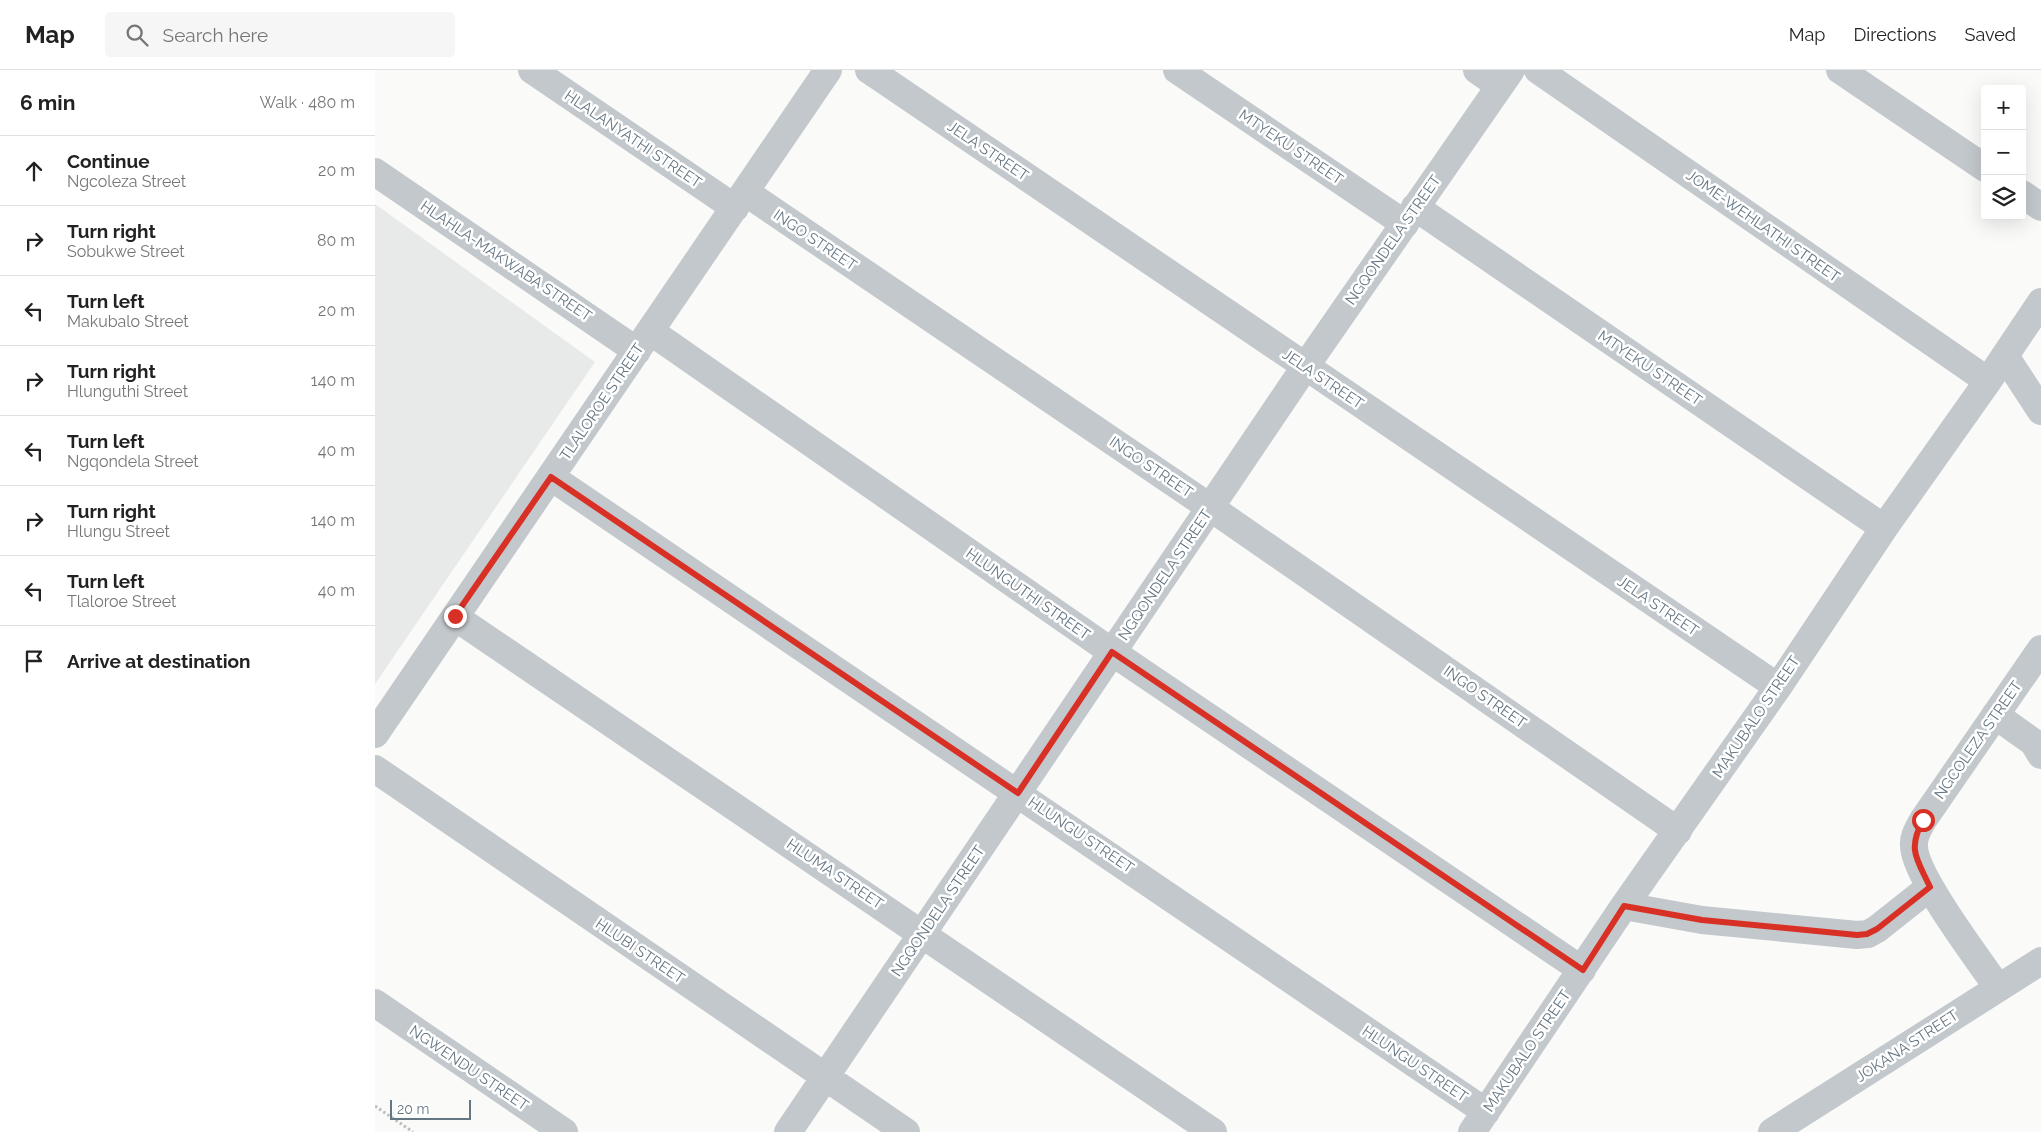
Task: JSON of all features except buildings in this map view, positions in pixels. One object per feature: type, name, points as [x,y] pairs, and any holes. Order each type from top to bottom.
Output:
[{"type":"street","name":"HLALANYATHI STREET","points":[[532,70],[740,200]]},
{"type":"street","name":"TLALOROE STREET","points":[[375,734],[829,70]]},
{"type":"street","name":"JELA STREET","points":[[869,70],[1778,687]]},
{"type":"street","name":"MTYEKU STREET","points":[[1177,70],[1410,216],[1883,528]]},
{"type":"street","points":[[1477,70],[1506,78]]},
{"type":"street","name":"JOME-WEHLATHI STREET","points":[[1538,70],[1988,381]]},
{"type":"street","points":[[1839,70],[1981,165]]},
{"type":"street","name":"NGQONDELA STREET","points":[[788,1132],[1305,367],[1506,78]]},
{"type":"street","name":"HLAHLA-MAKWABA STREET","points":[[375,172],[644,341]]},
{"type":"street","points":[[2026,197],[2041,207]]},
{"type":"street","name":"INGO STREET","points":[[740,200],[1211,508],[1678,830]]},
{"type":"street","name":"MAKUBALO STREET","points":[[1479,1122],[1583,970],[1624,906],[1778,687],[1883,528],[1988,381],[2041,302]]},
{"type":"street","name":"HLUNGUTHI STREET","points":[[644,341],[1112,652],[1583,970]]},
{"type":"street","points":[[2005,356],[2041,411]]},
{"type":"street","name":"HLUNGU STREET","points":[[551,477],[1018,793],[1479,1122]]},
{"type":"street","name":"HLUMA STREET","points":[[455,616],[1213,1132]]},
{"type":"street","name":"NGCOLEZA STREET","points":[[1998,988],[1930,887],[1916,855],[1914,846],[1915,835],[1923,820],[2041,649]]},
{"type":"street","points":[[1995,715],[2033,742],[2041,756]]},
{"type":"street","name":"HLUBI STREET","points":[[375,769],[906,1132]]},
{"type":"street","points":[[1624,906],[1702,920],[1857,935],[1867,934],[1877,929],[1930,887]]},
{"type":"street","name":"JOKANA STREET","points":[[1772,1132],[2041,961]]},
{"type":"street","name":"NGWENDU STREET","points":[[375,1003],[564,1132]]},
{"type":"path","points":[[375,1106],[413,1132]]},
{"type":"shaded area","points":[[375,204],[595,362],[375,684]]},
{"type":"route","points":[[455,616],[551,477],[1018,793],[1112,652],[1583,970],[1624,906],[1702,920],[1857,935],[1867,934],[1877,929],[1930,887],[1914,846],[1915,835],[1923,820]]}]
